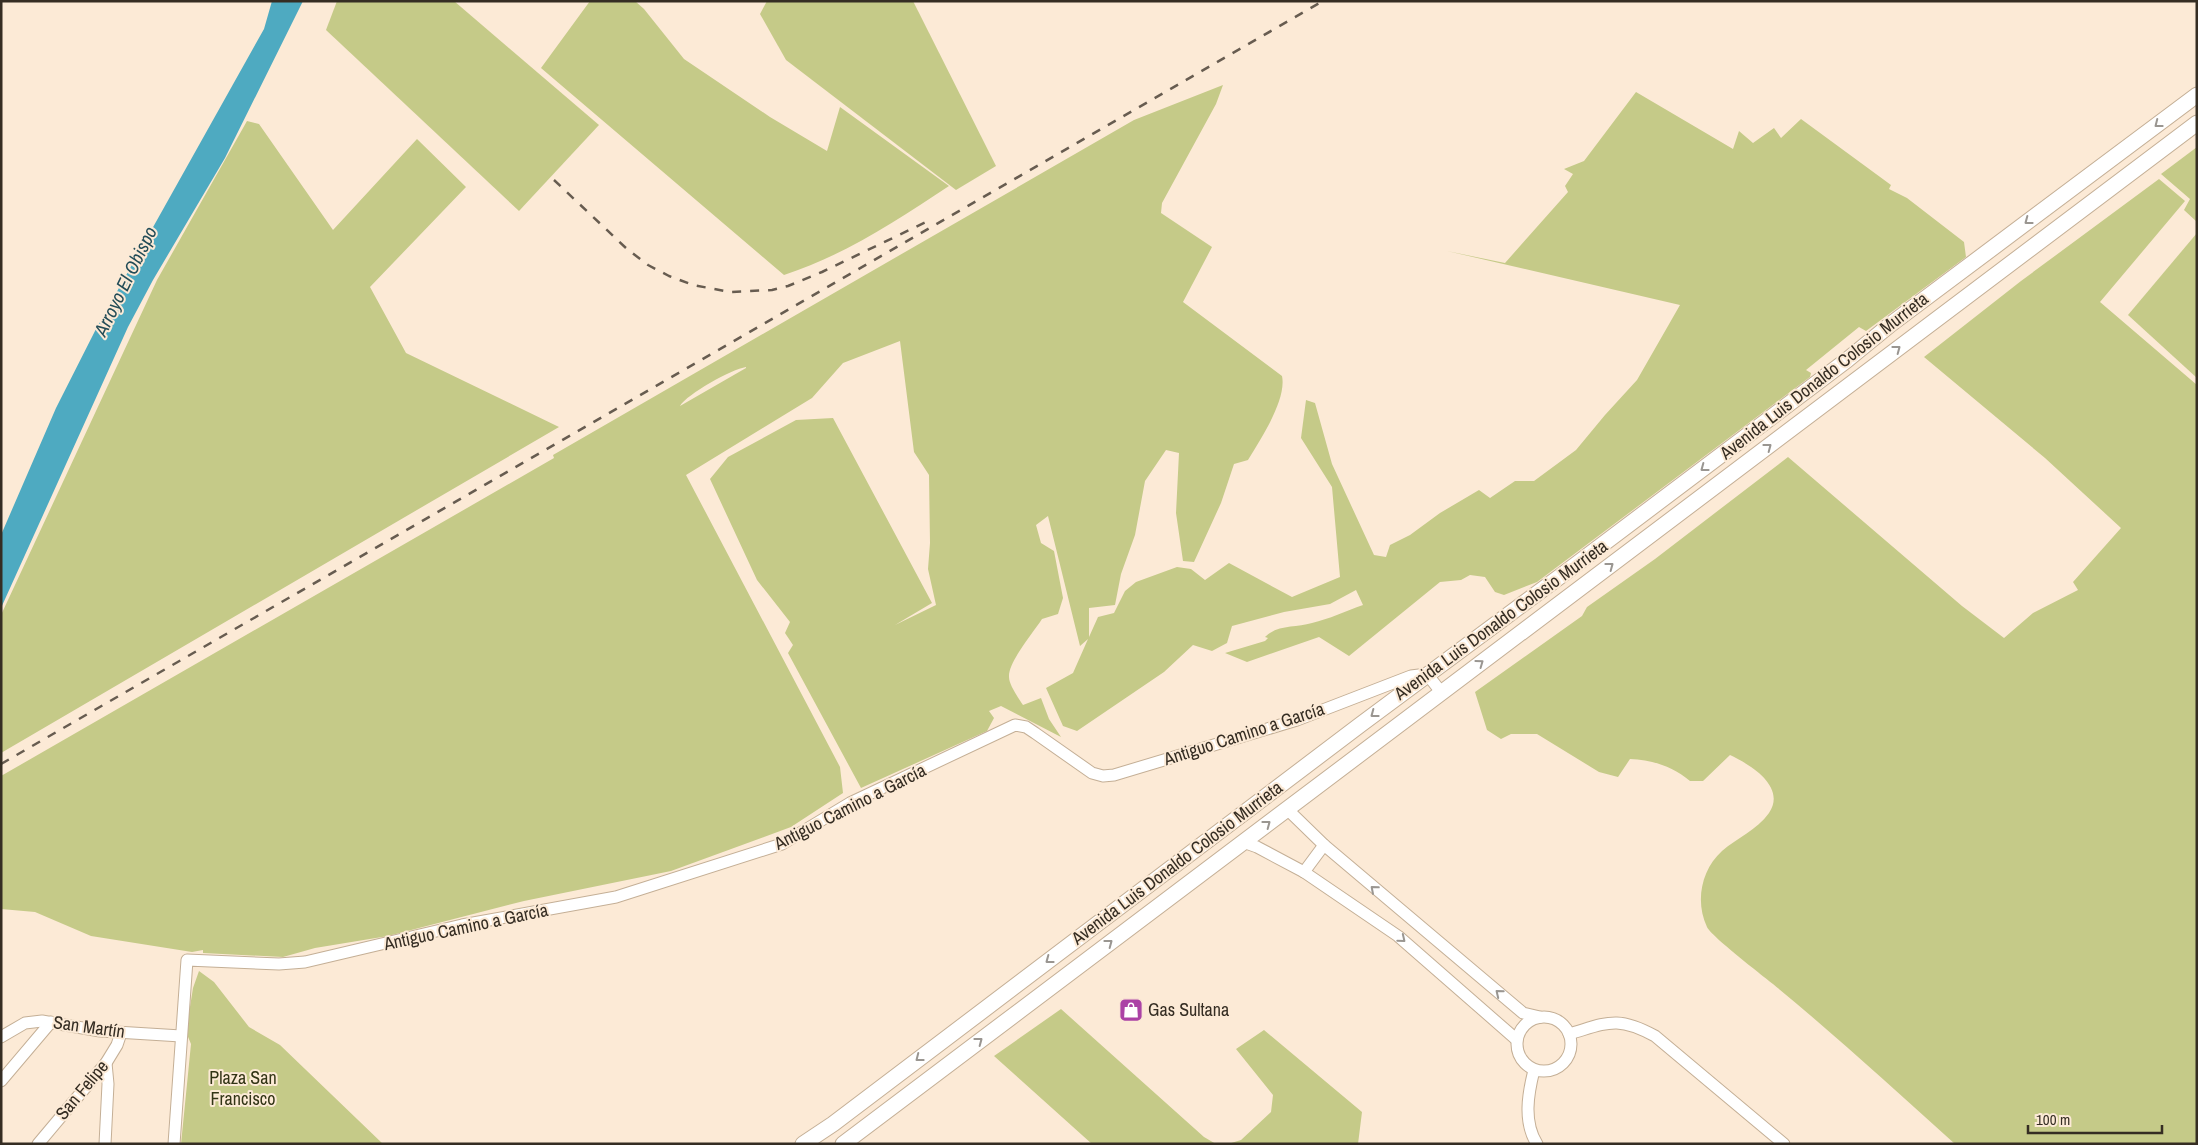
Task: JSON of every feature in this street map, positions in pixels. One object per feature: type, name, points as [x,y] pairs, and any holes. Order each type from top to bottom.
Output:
[{"type":"main road","name":"Avenida Luis Donaldo Colosio Murrieta","points":[[804,1144],[1427,674],[1566,572],[2197,94]]},
{"type":"main road","points":[[2182,105],[2196,123]]},
{"type":"main road","name":"Avenida Luis Donaldo Colosio Murrieta","points":[[842,1144],[2196,123]]},
{"type":"main road","points":[[880,1088],[893,1106]]},
{"type":"street","points":[[1427,674],[1441,692]]},
{"type":"street","name":"Antiguo Camino a García","points":[[181,1036],[187,960],[279,964],[305,962],[462,925],[616,897],[782,844],[850,803],[1015,725],[1031,730],[1092,773],[1104,776],[1114,775],[1297,720],[1411,676],[1427,674]]},
{"type":"street","points":[[1287,809],[1324,845],[1425,932],[1524,1013],[1557,1021],[1564,1026],[1569,1034],[1571,1043],[1566,1060],[1552,1071],[1542,1072],[1526,1065],[1520,1058],[1517,1049],[1517,1040],[1525,1025],[1540,1017]]},
{"type":"street","points":[[1244,842],[1257,846],[1304,872],[1398,936],[1517,1040]]},
{"type":"street","points":[[1304,872],[1324,845]]},
{"type":"street","name":"San Martín","points":[[1,1037],[25,1023],[42,1021],[121,1033],[181,1036]]},
{"type":"street","points":[[1,1081],[51,1022]]},
{"type":"street","points":[[1569,1034],[1611,1022],[1640,1028],[1655,1036],[1784,1144]]},
{"type":"street","name":"San Felipe","points":[[38,1144],[106,1062],[117,1045],[121,1033]]},
{"type":"street","points":[[174,1144],[181,1036]]},
{"type":"street","points":[[105,1144],[108,1084],[106,1062]]},
{"type":"street","points":[[1534,1070],[1529,1091],[1528,1108],[1529,1123],[1537,1144]]},
{"type":"green space","points":[[337,1],[454,1],[599,125],[519,211],[326,30]]},
{"type":"green space","points":[[590,1],[635,1],[644,9],[684,59],[770,117],[827,151],[840,107],[949,186],[890,224],[849,247],[828,258],[784,275],[541,68]]},
{"type":"green space","points":[[767,1],[913,1],[996,166],[956,190],[786,60],[760,14]]},
{"type":"green space","points":[[1223,85],[1216,104],[1162,203],[1161,213],[1212,247],[1183,302],[1282,376],[1282,386],[1277,408],[1248,460],[1234,464],[1221,503],[1194,562],[1183,561],[1176,513],[1179,453],[1166,450],[1145,481],[1135,535],[1121,574],[1115,605],[1089,608],[1089,637],[1098,617],[1114,613],[1125,591],[1136,582],[1177,567],[1191,569],[1205,580],[1229,563],[1292,597],[1340,577],[1332,487],[1301,438],[1306,400],[1315,403],[1332,464],[1374,555],[1386,557],[1390,545],[1410,535],[1440,513],[1479,490],[1490,498],[1515,481],[1534,481],[1576,450],[1637,380],[1680,305],[1447,251],[1505,263],[1568,192],[1565,186],[1573,174],[1564,169],[1584,161],[1636,92],[1733,149],[1739,131],[1753,143],[1774,128],[1781,138],[1801,119],[1891,185],[1889,189],[1907,198],[1964,242],[1966,257],[1866,331],[1859,327],[1806,370],[1811,373],[1810,377],[1537,582],[1504,595],[1495,592],[1485,577],[1470,575],[1461,580],[1440,582],[1349,656],[1319,637],[1247,662],[1225,653],[1265,641],[1268,638],[1265,637],[1281,628],[1306,625],[1363,605],[1356,590],[1330,604],[1284,612],[1232,626],[1227,643],[1212,651],[1193,645],[1164,672],[1077,731],[1063,726],[1046,688],[1073,673],[1088,639],[1080,646],[1048,516],[1036,525],[1041,543],[1054,551],[1063,598],[1058,614],[1042,619],[1022,648],[1012,664],[1009,680],[1023,705],[1041,698],[1049,719],[1061,737],[1001,706],[989,711],[994,718],[987,731],[861,788],[788,653],[793,645],[785,633],[790,622],[757,580],[710,479],[728,457],[796,420],[833,418],[932,603],[895,625],[936,605],[928,569],[930,543],[929,475],[914,452],[900,341],[843,363],[812,398],[686,475],[840,767],[843,793],[791,827],[671,871],[524,901],[388,936],[315,948],[283,957],[203,953],[203,950],[192,952],[91,936],[35,912],[1,909],[1,776],[554,458],[553,455],[1134,120]],"holes":[[[746,368],[680,406],[691,395],[710,383],[731,372]]]},
{"type":"green space","points":[[247,121],[259,124],[333,230],[417,139],[466,187],[370,287],[406,353],[559,427],[1,753],[1,615],[157,280]]},
{"type":"green space","points":[[2197,147],[2197,222],[2184,210],[2190,199],[2161,174]]},
{"type":"green space","points":[[2159,179],[2185,201],[2100,302],[2197,385],[2197,1144],[1955,1144],[1819,1023],[1727,947],[1707,927],[1701,907],[1702,887],[1705,877],[1709,867],[1722,851],[1753,829],[1769,813],[1773,803],[1773,794],[1770,785],[1763,777],[1747,764],[1730,755],[1703,781],[1690,781],[1669,768],[1654,762],[1630,759],[1618,777],[1599,772],[1537,734],[1511,734],[1501,739],[1487,730],[1475,692],[1582,616],[1587,607],[1655,559],[1788,457],[1962,606],[2004,638],[2033,613],[2078,590],[2073,582],[2121,528],[2045,458],[1924,357],[2021,281]]},
{"type":"green space","points":[[2197,233],[2197,378],[2128,315]]},
{"type":"green space","name":"Plaza San Francisco","points":[[199,971],[214,982],[249,1027],[280,1045],[383,1144],[181,1144],[191,1044],[186,1032],[193,988]]},
{"type":"green space","points":[[1061,1009],[1204,1137],[1216,1144],[1092,1144],[994,1056]]},
{"type":"green space","points":[[1264,1030],[1362,1112],[1358,1144],[1228,1144],[1241,1140],[1271,1112],[1273,1095],[1236,1049]]},
{"type":"water","name":"Arroyo El Obispo","points":[[272,1],[303,1],[225,158],[153,280],[128,327],[1,608],[1,535],[56,408],[96,329],[264,29]]},
{"type":"railway","points":[[1,764],[1323,1]]},
{"type":"railway","points":[[554,180],[627,249],[648,265],[669,276],[693,285],[730,292],[772,290],[788,286],[822,272],[926,222]]},
{"type":"place","name":"Gas Sultana","points":[[1131,1010]]}]
